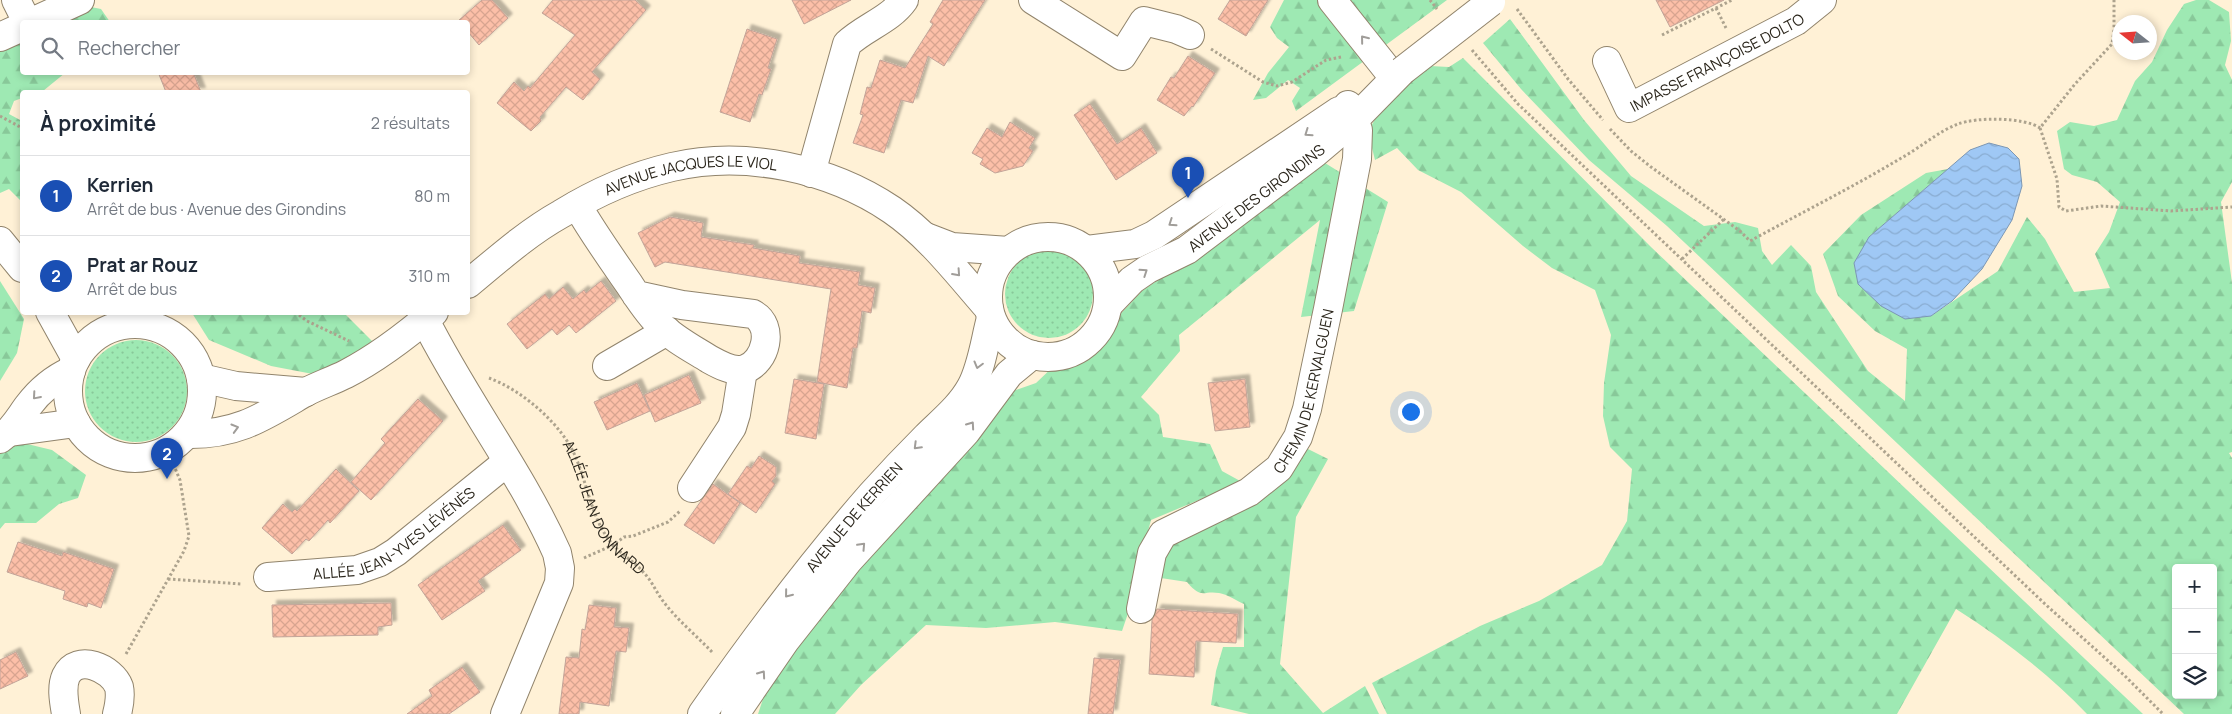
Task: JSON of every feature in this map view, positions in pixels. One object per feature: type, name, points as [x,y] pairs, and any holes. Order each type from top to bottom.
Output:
[{"type":"street","points":[[16,0],[26,20]]},
{"type":"street","points":[[36,20],[80,0]]},
{"type":"street","points":[[811,173],[847,44],[857,34],[897,11],[904,0]]},
{"type":"street","points":[[1033,0],[1122,56],[1144,21],[1176,29],[1190,36]]},
{"type":"street","points":[[1332,0],[1393,70]]},
{"type":"street","name":"IMPASSE FRANÇOISE DOLTO","points":[[1607,61],[1629,108],[1796,21],[1822,0]]},
{"type":"street","name":"AVENUE DES GIRONDINS","points":[[1108,305],[1132,280],[1148,269],[1186,250],[1209,234],[1351,113],[1393,70],[1492,1]]},
{"type":"street","points":[[0,36],[20,28]]},
{"type":"street","name":"AVENUE DES GIRONDINS","points":[[1087,250],[1135,244],[1154,235],[1351,113]]},
{"type":"street","name":"CHEMIN DE KERVALGUEN","points":[[1141,609],[1152,553],[1163,534],[1250,492],[1279,468],[1298,437],[1307,409],[1357,158],[1359,139],[1351,113]]},
{"type":"street","name":"AVENUE JACQUES LE VIOL","points":[[470,282],[523,238],[577,205],[632,179],[688,164],[751,162],[811,173],[870,196],[893,210],[926,237],[990,314]]},
{"type":"street","points":[[577,205],[597,239],[636,295],[667,331],[719,364],[743,370],[753,365],[762,355],[766,333],[759,317],[746,312],[682,305],[636,295]]},
{"type":"street","name":"AVENUE JACQUES LE VIOL","points":[[926,237],[952,247],[1009,251]]},
{"type":"street","points":[[1039,237],[1056,237],[1072,241],[1087,250],[1105,275],[1108,290],[1108,305],[1102,325],[1090,341],[1072,352],[1053,357],[1032,355],[1016,348],[1002,335],[990,314],[988,294],[991,278],[998,264],[1009,251],[1023,242],[1039,237]]},
{"type":"street","points":[[0,242],[20,266]]},
{"type":"street","name":"AVENUE DE KERRIEN","points":[[702,714],[783,600],[824,550],[909,454],[953,412],[972,386],[990,314]]},
{"type":"street","points":[[51,315],[74,365]]},
{"type":"street","points":[[109,315],[128,324]]},
{"type":"street","points":[[177,442],[196,420],[200,405],[201,378],[194,359],[186,346],[174,335],[144,324],[128,324],[107,330],[89,342],[74,365],[68,389],[76,423],[96,446],[124,457],[138,458],[177,442],[243,426],[266,416],[306,392],[348,374],[429,316],[457,380],[551,539],[557,553],[560,568],[559,583],[505,714]]},
{"type":"street","points":[[607,366],[667,331]]},
{"type":"street","name":"AVENUE DE KERRIEN","points":[[734,714],[785,641],[843,568],[966,432],[1004,379],[1032,355]]},
{"type":"street","points":[[5,435],[44,388],[74,365]]},
{"type":"street","points":[[692,488],[732,427],[743,370]]},
{"type":"street","points":[[201,378],[236,386],[306,392]]},
{"type":"street","points":[[5,435],[76,423]]},
{"type":"street","name":"ALLÉE JEAN-YVES LÉVÉNÈS","points":[[268,578],[357,570],[380,562],[396,552],[507,462]]},
{"type":"street","points":[[66,714],[64,686],[71,659],[104,668],[113,676],[119,688],[120,703],[117,714]]},
{"type":"path","points":[[1430,0],[1441,14]]},
{"type":"path","points":[[1662,35],[1732,0]]},
{"type":"path","points":[[2040,128],[2075,84],[2112,44],[2114,0]]},
{"type":"path","points":[[1190,36],[1263,82],[1277,86],[1292,82],[1333,57],[1358,57],[1393,70]]},
{"type":"path","points":[[1466,44],[1518,104],[2163,714]]},
{"type":"path","points":[[0,116],[20,127]]},
{"type":"path","points":[[1682,258],[1724,219],[1750,241],[1904,157],[1958,124],[1972,121],[2020,121],[2032,123],[2040,128],[2057,179],[2059,207],[2066,211],[2101,206],[2171,211],[2232,208]]},
{"type":"path","points":[[299,315],[307,321],[344,337],[372,358]]},
{"type":"path","name":"ALLÉE JEAN DONNARD","points":[[457,380],[475,375],[499,382],[523,397],[561,432],[569,442],[579,465],[586,492],[613,545],[646,574],[664,602],[732,672]]},
{"type":"path","points":[[113,676],[184,551],[189,536],[180,480],[177,442]]},
{"type":"path","points":[[613,545],[624,537],[633,536],[668,522],[677,515],[692,488]]},
{"type":"path","points":[[168,580],[258,586],[268,578]]},
{"type":"green space","points":[[1284,0],[1447,0],[1296,111],[1292,101],[1300,88],[1288,80],[1266,98],[1253,100],[1268,73],[1289,47],[1277,38],[1270,27]]},
{"type":"green space","points":[[2196,0],[2209,0],[2229,12],[2231,41],[2225,65],[2232,80],[2232,182],[2221,202],[2232,283],[2232,452],[2229,453],[2232,458],[2232,714],[2184,714],[1667,226],[1589,160],[1521,89],[1483,43],[1510,19],[1584,120],[1631,176],[1704,226],[1735,222],[1758,228],[1762,251],[1772,265],[1791,245],[1811,266],[1816,292],[1868,371],[1905,401],[1907,349],[1875,331],[1838,296],[1823,254],[1861,215],[1926,173],[1948,169],[1869,237],[1931,316],[1998,271],[2027,217],[2045,239],[2074,292],[2110,288],[2095,254],[2109,232],[2120,202],[2097,182],[2072,175],[2064,169],[2057,131],[2070,122],[2094,126],[2117,120],[2135,81],[2153,60],[2157,60],[2157,51],[2167,30],[2184,4]]},
{"type":"green space","points":[[86,6],[101,9],[109,20],[62,20]]},
{"type":"green space","points":[[20,42],[20,75],[63,75],[44,90],[20,90],[20,99],[14,101],[9,114],[20,120],[20,200],[9,189],[0,193],[0,50]]},
{"type":"green space","points":[[1463,58],[1651,247],[2143,714],[2087,714],[2025,658],[1991,632],[1956,609],[1897,714],[1387,714],[1372,683],[1480,626],[1539,601],[1602,565],[1627,521],[1632,469],[1610,447],[1603,416],[1604,383],[1611,335],[1595,290],[1552,268],[1523,246],[1461,192],[1418,170],[1397,148],[1375,160],[1368,132],[1380,110],[1395,90],[1430,66],[1449,67]]},
{"type":"green space","points":[[1325,163],[1388,202],[1354,311],[1301,317],[1320,220],[1179,335],[1180,351],[1141,397],[1159,415],[1163,437],[1210,444],[1222,471],[1242,482],[1151,520],[1144,546],[1306,448],[1328,459],[1296,517],[1280,664],[1323,713],[1365,686],[1379,714],[1249,714],[1211,705],[1216,671],[1223,647],[1244,647],[1244,604],[1229,596],[1214,592],[1199,593],[1187,582],[1141,575],[1122,631],[1055,622],[986,628],[926,625],[861,685],[835,714],[758,714],[767,687],[864,556],[1004,394],[1036,383],[1056,364],[1083,354],[1142,291],[1285,194]]},
{"type":"green space","points":[[1049,250],[1066,253],[1080,263],[1090,277],[1093,294],[1090,311],[1080,325],[1066,335],[1049,338],[1032,335],[1018,325],[1008,311],[1005,294],[1008,277],[1018,263],[1032,253]]},
{"type":"green space","points":[[0,281],[24,319],[17,353],[0,381]]},
{"type":"green space","points":[[193,315],[346,315],[374,343],[318,375],[271,366],[209,340]]},
{"type":"green space","points":[[136,340],[156,343],[165,348],[179,362],[184,371],[187,391],[184,411],[179,420],[165,434],[156,439],[136,442],[116,439],[107,434],[93,420],[88,411],[85,391],[88,371],[93,362],[107,348],[116,343]]},
{"type":"green space","points":[[19,442],[52,450],[86,475],[78,498],[59,504],[36,523],[5,523],[0,529],[0,454]]},
{"type":"water","points":[[1989,143],[2008,148],[2019,159],[2022,186],[2012,220],[1982,269],[1952,301],[1931,316],[1905,319],[1881,306],[1858,284],[1854,263],[1869,237],[1970,150]]},
{"type":"building","points":[[482,0],[492,0],[508,18],[479,45],[470,34],[470,20],[459,20]]},
{"type":"building","points":[[553,0],[635,0],[646,10],[592,72],[600,79],[583,100],[566,87],[540,117],[541,121],[531,131],[497,103],[514,82],[524,91],[528,86],[530,88],[575,35],[542,13]]},
{"type":"building","points":[[792,0],[851,0],[804,24]]},
{"type":"building","points":[[943,0],[985,0],[944,66],[928,56],[913,103],[901,100],[884,153],[853,143],[863,115],[860,114],[867,87],[871,88],[880,60],[905,68],[933,24],[930,22]]},
{"type":"building","points":[[1230,0],[1268,0],[1246,36],[1218,19]]},
{"type":"building","points":[[1656,0],[1724,0],[1670,27]]},
{"type":"building","points":[[747,29],[777,39],[768,68],[771,69],[762,95],[759,94],[750,122],[720,112]]},
{"type":"building","points":[[1188,56],[1215,73],[1193,107],[1184,116],[1157,100],[1171,77],[1174,78]]},
{"type":"building","points":[[159,75],[194,75],[200,90],[165,90]]},
{"type":"building","points":[[1090,104],[1117,144],[1141,128],[1157,153],[1116,180],[1074,115]]},
{"type":"building","points":[[1010,122],[1035,138],[1029,148],[1033,151],[1023,166],[995,173],[980,164],[983,159],[972,153],[987,128],[1002,137]]},
{"type":"building","points":[[670,217],[703,223],[701,237],[754,245],[753,248],[800,256],[799,263],[860,272],[858,285],[875,288],[871,313],[862,311],[857,348],[853,348],[847,388],[817,382],[831,289],[665,262],[655,267],[638,233]]},
{"type":"building","points":[[601,281],[616,301],[576,333],[569,325],[557,335],[552,329],[527,349],[507,324],[545,294],[549,299],[563,287],[573,299],[584,290],[586,293]]},
{"type":"building","points":[[689,375],[701,403],[655,422],[644,395]]},
{"type":"building","points":[[794,379],[824,384],[816,439],[785,433]]},
{"type":"building","points":[[1245,379],[1250,427],[1215,431],[1208,383]]},
{"type":"building","points":[[637,383],[650,411],[607,430],[594,402]]},
{"type":"building","points":[[418,399],[443,421],[371,500],[351,482],[385,443],[381,439]]},
{"type":"building","points":[[759,456],[776,467],[776,476],[772,481],[775,484],[756,513],[728,494],[747,466],[751,468]]},
{"type":"building","points":[[336,469],[359,491],[330,523],[328,520],[309,541],[306,539],[292,554],[262,528],[283,504],[292,512],[295,509],[297,511]]},
{"type":"building","points":[[713,484],[740,503],[714,544],[684,525]]},
{"type":"building","points":[[503,525],[521,550],[478,581],[485,591],[442,620],[418,585]]},
{"type":"building","points":[[18,542],[62,556],[63,552],[114,569],[101,608],[88,603],[87,607],[63,599],[65,591],[7,572]]},
{"type":"building","points":[[391,603],[392,625],[378,627],[378,635],[273,637],[272,605]]},
{"type":"building","points":[[589,605],[616,608],[614,627],[629,628],[626,652],[616,651],[609,706],[580,702],[579,714],[559,714],[566,657],[579,658],[582,629],[585,630]]},
{"type":"building","points":[[1157,609],[1238,614],[1236,643],[1196,641],[1194,677],[1149,674],[1152,620]]},
{"type":"building","points":[[16,652],[28,676],[0,689],[0,660]]},
{"type":"building","points":[[1094,658],[1120,660],[1113,714],[1088,714]]},
{"type":"building","points":[[462,667],[480,692],[449,714],[407,714],[432,696],[429,690]]},
{"type":"place","name":"Kerrien","points":[[1188,198]]},
{"type":"place","name":"Prat ar Rouz","points":[[167,479]]}]
